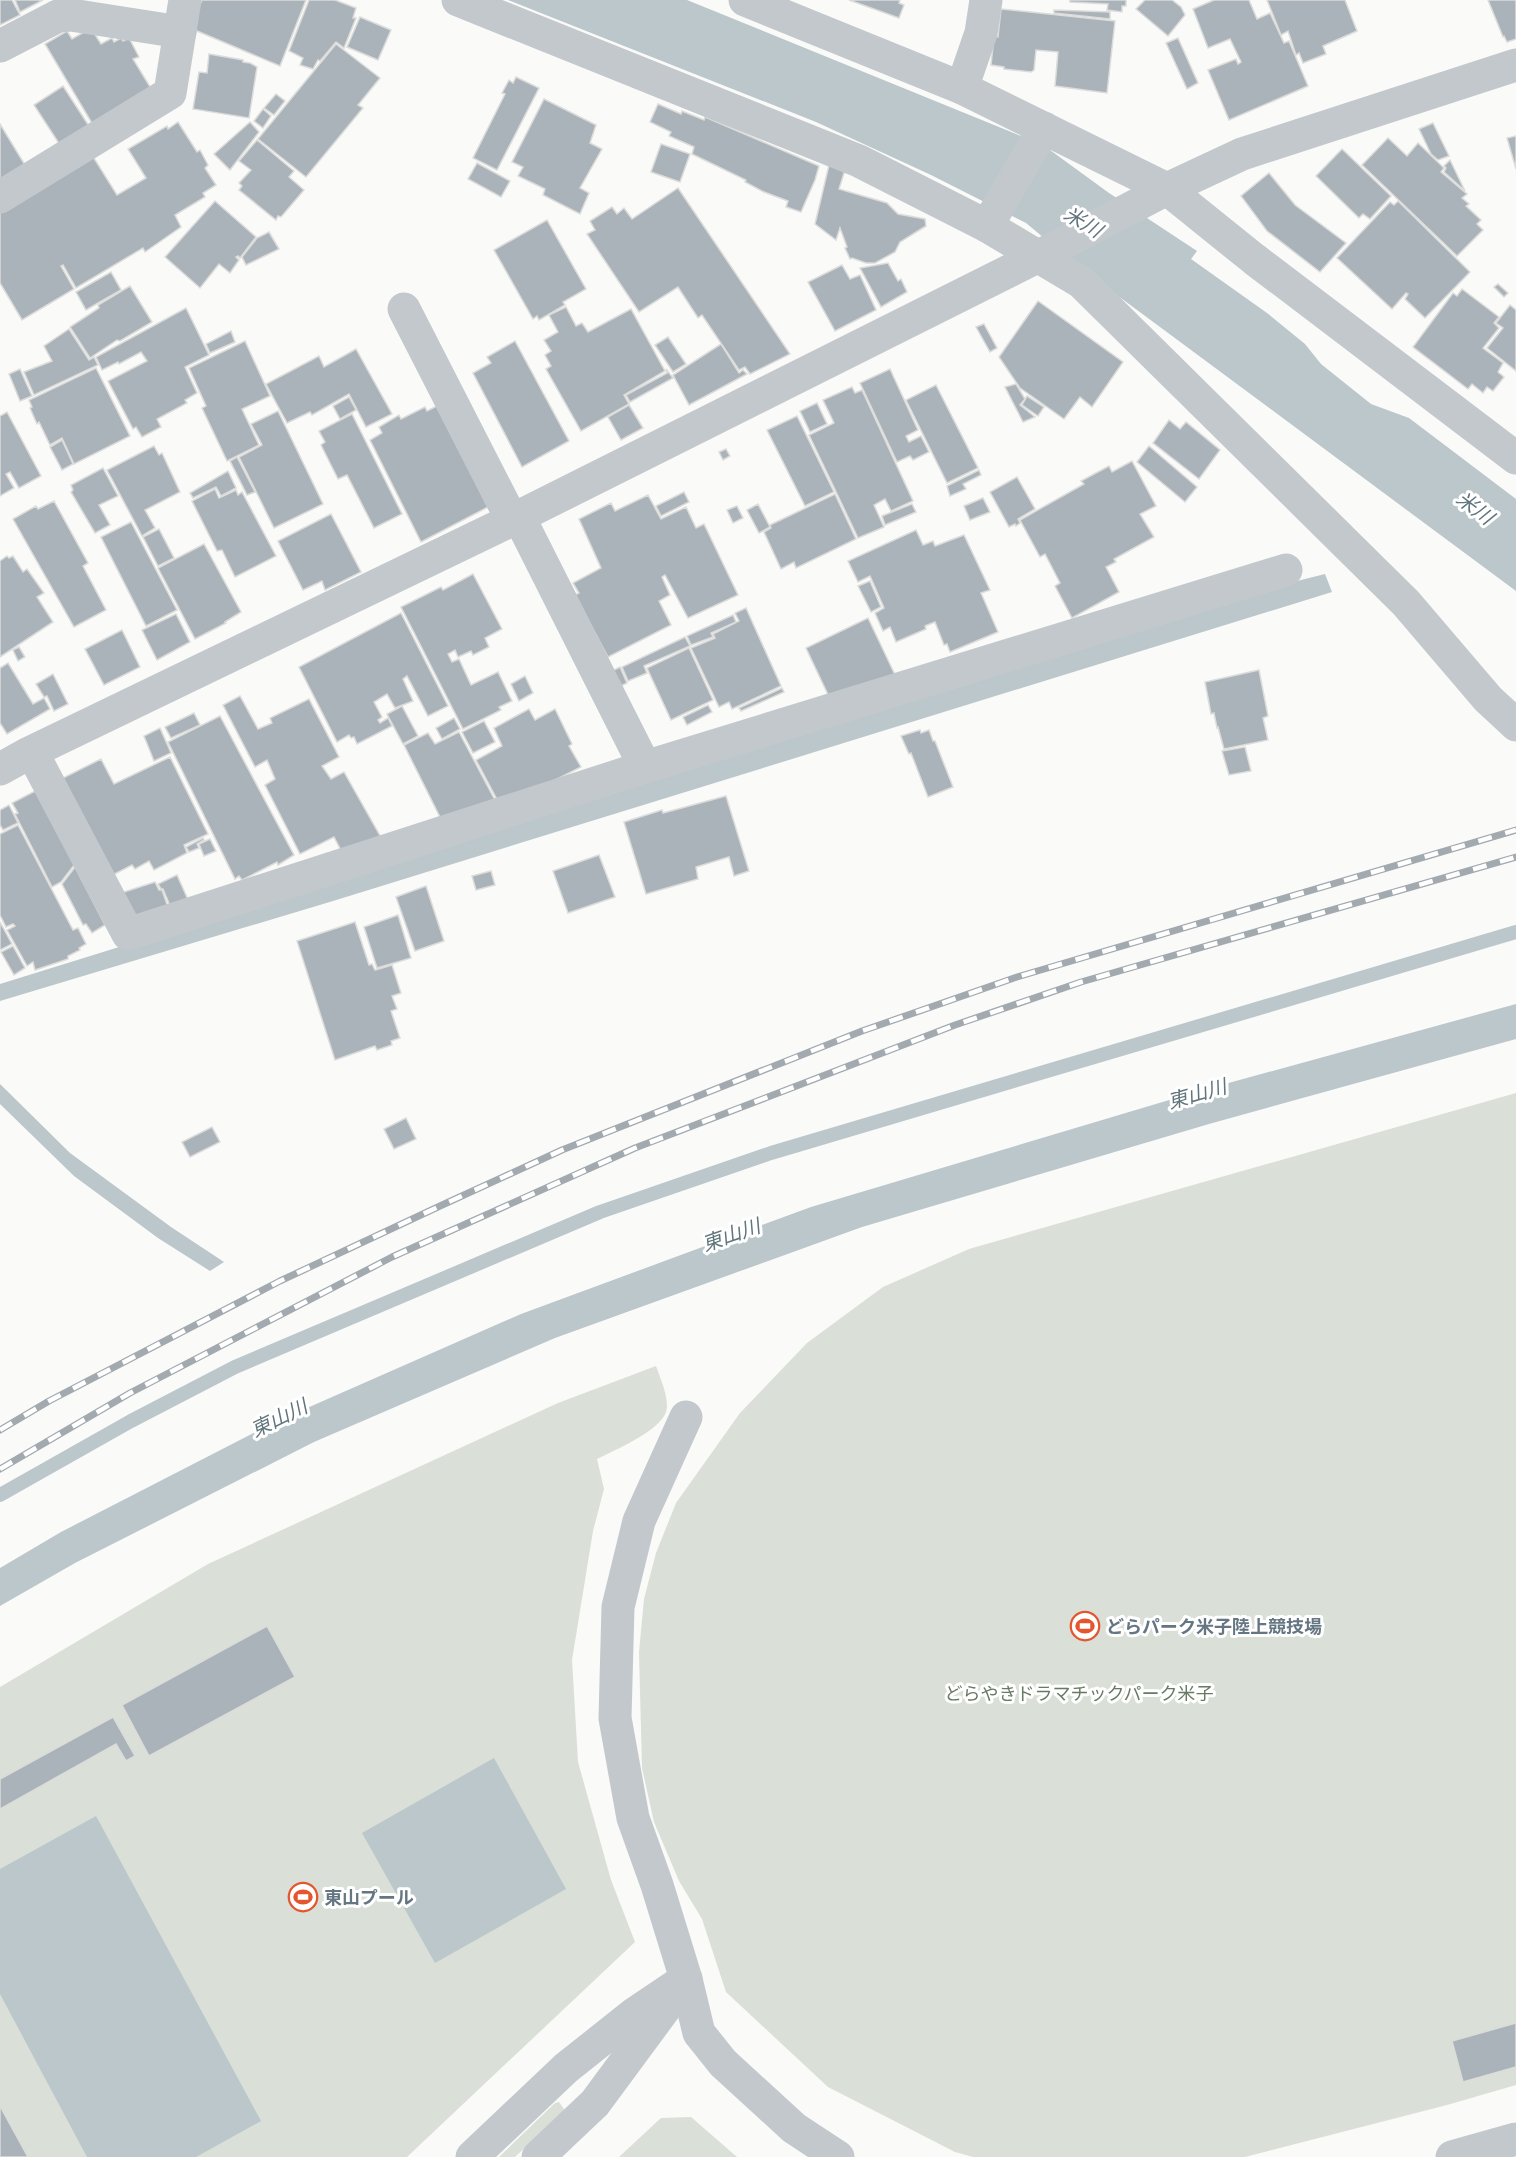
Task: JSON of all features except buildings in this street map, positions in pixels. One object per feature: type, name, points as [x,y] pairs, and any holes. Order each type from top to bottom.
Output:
[{"type":"street","points":[[0,197],[170,93],[185,0]]},
{"type":"street","points":[[458,0],[859,161],[991,220],[1081,282],[1406,603],[1488,699],[1516,725]]},
{"type":"street","points":[[745,0],[962,88],[1040,135],[1153,195],[1254,259],[1516,458]]},
{"type":"street","points":[[962,88],[981,33],[986,0]]},
{"type":"street","points":[[0,46],[58,16],[71,15],[180,32]]},
{"type":"street","points":[[0,770],[32,752],[515,518],[1042,255],[1153,195],[1242,154],[1516,65]]},
{"type":"street","points":[[991,220],[1040,135]]},
{"type":"street","points":[[404,309],[645,767]]},
{"type":"street","points":[[32,752],[129,934],[645,767],[1286,570]]},
{"type":"street","points":[[686,1417],[639,1521],[618,1607],[615,1718],[633,1818],[657,1885],[686,1979],[699,2033],[723,2063],[794,2128],[838,2157]]},
{"type":"street","points":[[472,2157],[566,2068],[634,2014],[686,1979]]},
{"type":"street","points":[[538,2157],[595,2103],[686,1979]]},
{"type":"street","points":[[1452,2157],[1516,2139]]},
{"type":"green space","name":"どらやきドラマチックパーク米子","points":[[1516,1093],[1516,2085],[1245,2157],[973,2157],[955,2152],[828,2087],[726,1992],[702,1919],[679,1881],[654,1822],[642,1768],[639,1652],[644,1599],[656,1553],[676,1503],[740,1413],[807,1343],[883,1287],[969,1249]]},
{"type":"green space","name":"東山プール","points":[[656,1366],[667,1401],[666,1412],[662,1419],[646,1433],[597,1459],[604,1489],[593,1531],[572,1660],[578,1762],[611,1880],[635,1942],[407,2157],[0,2157],[0,1687],[208,1564],[558,1403]]},
{"type":"green space","points":[[559,2102],[564,2109],[563,2112],[515,2157],[499,2157],[555,2103]]},
{"type":"green space","points":[[691,2117],[737,2157],[619,2157],[661,2118]]},
{"type":"water","name":"米川","points":[[508,0],[687,0],[1026,138],[1050,150],[1109,193],[1197,251],[1191,259],[1267,313],[1305,344],[1321,364],[1371,404],[1409,418],[1516,499],[1516,591],[1079,267],[1026,223],[931,175],[816,122]]},
{"type":"water","points":[[1325,574],[1332,592],[333,901],[0,1001],[0,984]]},
{"type":"water","name":"東山川","points":[[1516,1004],[1516,1039],[1209,1124],[862,1227],[555,1338],[314,1442],[75,1563],[0,1606],[0,1568],[61,1532],[273,1423],[521,1314],[811,1207],[1196,1092]]},
{"type":"water","points":[[0,1084],[70,1153],[171,1227],[224,1262],[210,1271],[158,1238],[74,1176],[0,1104]]},
{"type":"water","points":[[494,1758],[566,1889],[435,1963],[362,1833]]},
{"type":"water","points":[[96,1816],[261,2121],[196,2157],[87,2157],[0,1994],[0,1869]]},
{"type":"waterway","points":[[0,1495],[131,1421],[235,1367],[600,1212],[771,1153],[1516,932]]},
{"type":"railway","points":[[0,1430],[49,1401],[280,1281],[440,1206],[562,1150],[862,1031],[1017,977],[1516,830]]},
{"type":"railway","points":[[0,1469],[130,1393],[392,1257],[635,1148],[955,1025],[1081,982],[1516,857]]},
{"type":"place","name":"どらパーク米子陸上競技場","points":[[1085,1626]]},
{"type":"place","name":"東山プール","points":[[303,1897]]}]
